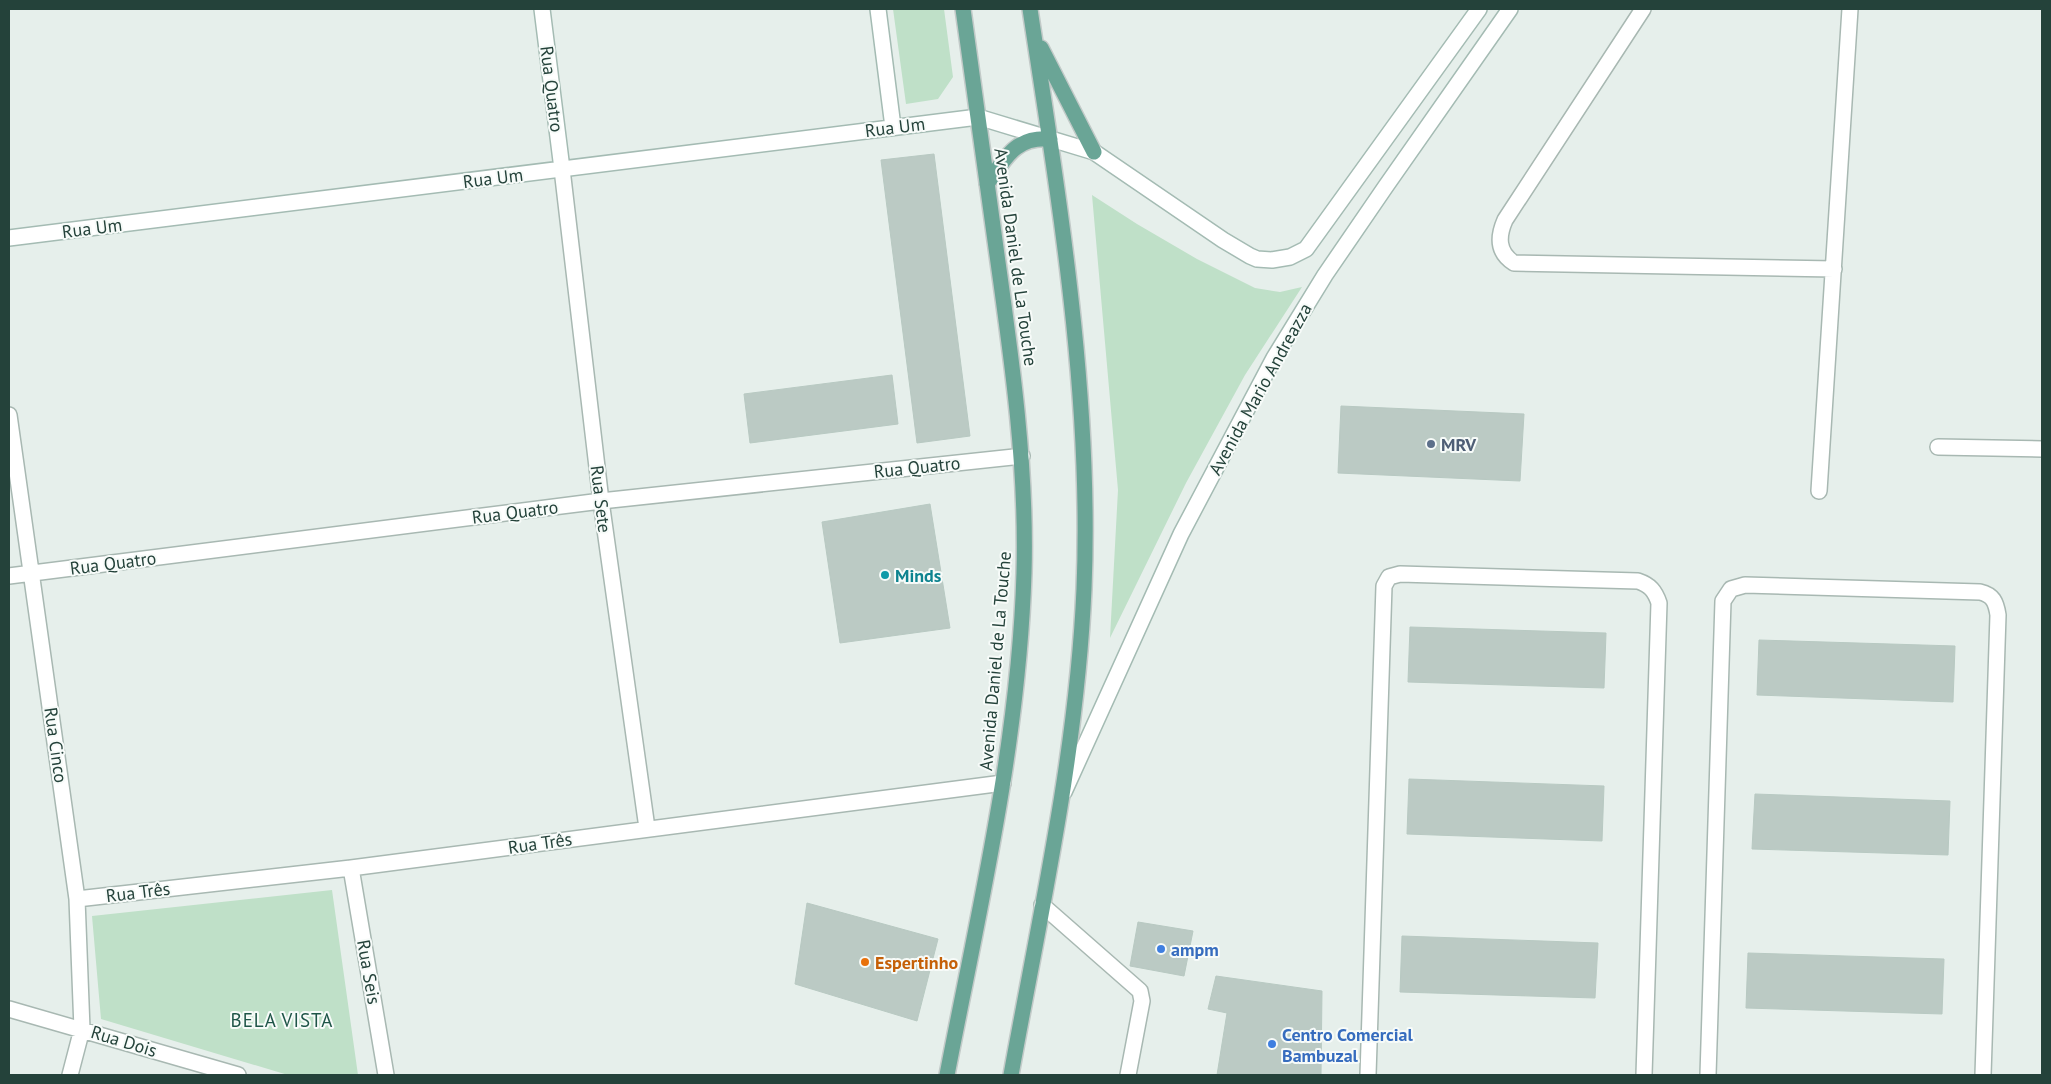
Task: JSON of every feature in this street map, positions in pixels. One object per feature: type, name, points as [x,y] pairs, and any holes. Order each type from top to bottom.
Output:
[{"type":"main road","name":"Avenida Daniel de La Touche","points":[[948,1075],[1003,783],[1013,713],[1022,592],[1022,456],[1013,366],[963,9]]},
{"type":"main road","points":[[1012,1075],[1062,798],[1075,706],[1083,599],[1084,482],[1078,362],[1050,138],[1030,9]]},
{"type":"main road","points":[[1034,36],[1094,152]]},
{"type":"main road","points":[[987,184],[1012,151],[1020,144],[1035,138],[1050,138]]},
{"type":"street","name":"Rua Quatro","points":[[542,9],[562,169]]},
{"type":"street","points":[[878,9],[894,127]]},
{"type":"street","points":[[978,117],[1094,152],[1223,240],[1250,256],[1264,260],[1290,257],[1306,249],[1479,9]]},
{"type":"street","name":"Avenida Mario Andreazza","points":[[1062,798],[1181,534],[1274,358],[1325,275],[1510,9]]},
{"type":"street","points":[[1643,9],[1506,220],[1500,231],[1499,242],[1506,258],[1514,262],[1834,269]]},
{"type":"street","points":[[1819,491],[1850,9]]},
{"type":"street","name":"Rua Um","points":[[9,238],[978,117]]},
{"type":"street","name":"Rua Sete","points":[[562,169],[601,501],[647,828]]},
{"type":"street","name":"Rua Cinco","points":[[9,415],[77,899],[82,1029],[70,1075]]},
{"type":"street","points":[[1938,447],[2042,449]]},
{"type":"street","name":"Rua Quatro","points":[[9,576],[601,501],[1022,456]]},
{"type":"street","points":[[1368,1075],[1384,586],[1389,577],[1400,574],[1638,581],[1648,584],[1656,594],[1659,604],[1644,1075]]},
{"type":"street","points":[[1708,1075],[1723,601],[1730,588],[1745,585],[1980,592],[1988,594],[1994,599],[1998,615],[1983,1075]]},
{"type":"street","name":"Rua Três","points":[[77,899],[351,868],[1003,783]]},
{"type":"street","name":"Rua Seis","points":[[351,868],[386,1075]]},
{"type":"street","points":[[1042,905],[1140,991],[1142,1001],[1128,1075]]},
{"type":"street","name":"Rua Dois","points":[[9,1009],[238,1075]]},
{"type":"green space","points":[[893,9],[944,9],[953,77],[938,99],[906,104]]},
{"type":"green space","points":[[1092,195],[1197,259],[1255,288],[1280,292],[1302,287],[1245,375],[1186,483],[1110,638],[1118,490]]},
{"type":"green space","points":[[332,890],[358,1075],[288,1075],[101,1019],[92,916]]},
{"type":"building","points":[[934,154],[970,436],[917,443],[881,160]]},
{"type":"building","points":[[892,375],[898,424],[750,443],[744,394]]},
{"type":"building","name":"MRV","points":[[1341,406],[1524,414],[1520,481],[1338,473]]},
{"type":"building","name":"Minds","points":[[930,504],[950,628],[840,643],[822,522]]},
{"type":"building","points":[[1410,627],[1606,633],[1604,688],[1408,682]]},
{"type":"building","points":[[1759,640],[1955,646],[1953,702],[1757,695]]},
{"type":"building","points":[[1409,779],[1604,786],[1602,841],[1407,834]]},
{"type":"building","points":[[1755,794],[1950,801],[1948,855],[1752,849]]},
{"type":"building","name":"Espertinho","points":[[807,903],[938,939],[917,1021],[795,984]]},
{"type":"building","name":"ampm","points":[[1138,922],[1193,931],[1184,976],[1130,966]]},
{"type":"building","points":[[1402,936],[1598,943],[1595,998],[1400,992]]},
{"type":"building","points":[[1748,953],[1944,959],[1942,1014],[1746,1008]]},
{"type":"building","name":"Centro Comercial Bambuzal","points":[[1216,976],[1322,991],[1321,1075],[1217,1075],[1227,1013],[1208,1009]]},
{"type":"place","name":"MRV","points":[[1431,444]]},
{"type":"place","name":"Minds","points":[[885,575]]},
{"type":"place","name":"ampm","points":[[1161,949]]},
{"type":"place","name":"Espertinho","points":[[865,962]]},
{"type":"place","name":"Centro Comercial Bambuzal","points":[[1272,1044]]},
{"type":"district","name":"BELA VISTA","points":[[282,1020]]}]
